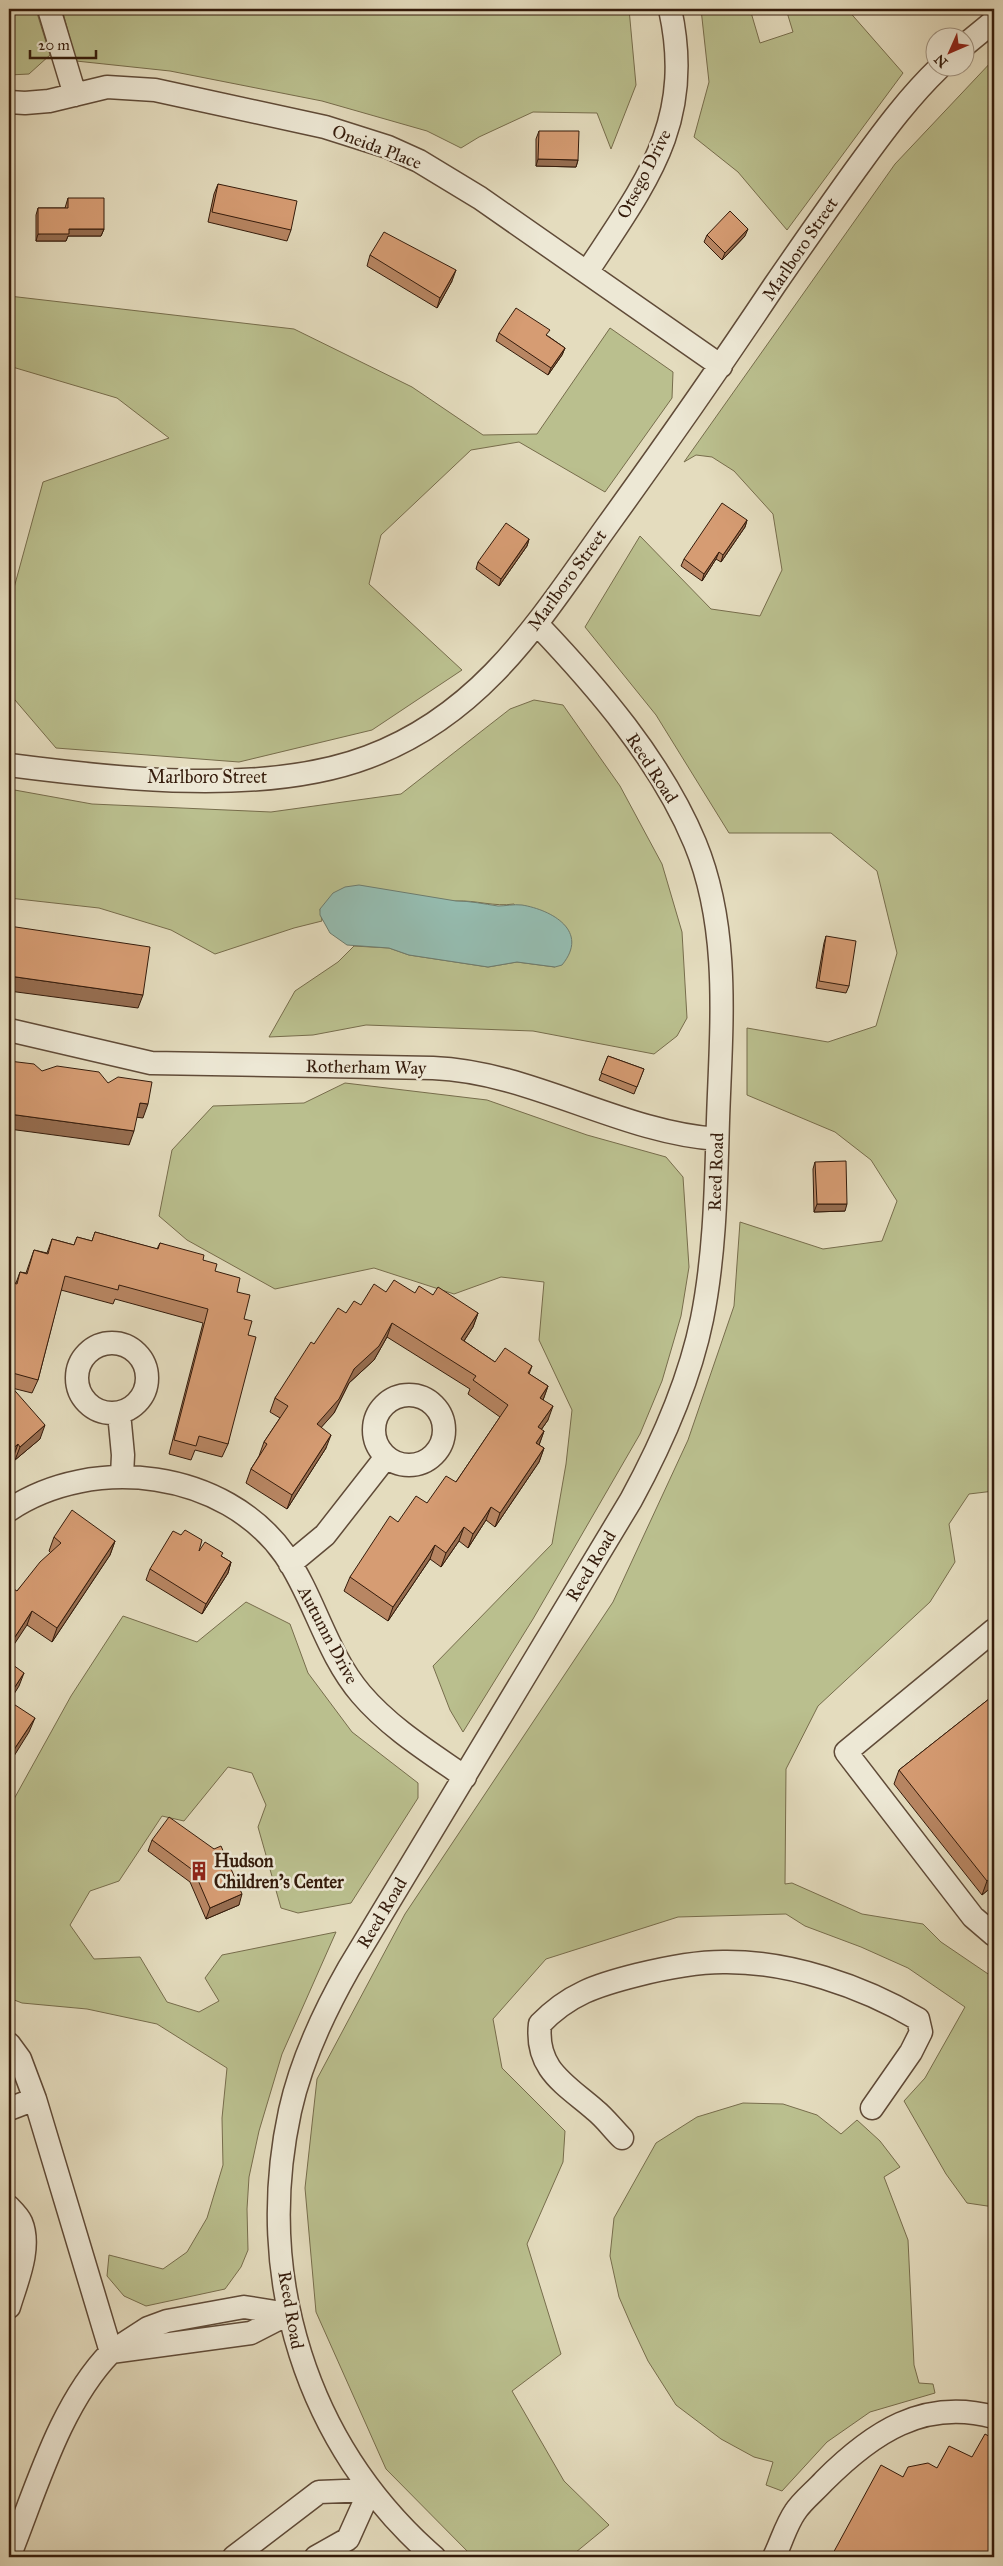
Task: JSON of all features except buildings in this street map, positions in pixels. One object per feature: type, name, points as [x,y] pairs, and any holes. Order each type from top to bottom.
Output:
[{"type":"street","points":[[49,9],[75,95]]},
{"type":"street","name":"Otsego Drive","points":[[587,272],[641,188],[659,153],[670,124],[676,95],[678,66],[670,9]]},
{"type":"street","points":[[976,36],[994,21]]},
{"type":"street","name":"Marlboro Street","points":[[9,765],[131,777],[225,781],[274,778],[343,765],[398,744],[447,715],[495,674],[537,624],[721,366],[836,196],[898,113],[930,78]]},
{"type":"street","name":"Oneida Place","points":[[9,102],[41,102],[107,88],[156,90],[356,136],[419,161],[449,179],[587,272],[721,366]]},
{"type":"street","name":"Reed Road","points":[[434,2557],[410,2535],[370,2490],[350,2462],[318,2402],[296,2347],[288,2314],[281,2251],[280,2196],[284,2140],[299,2080],[320,2023],[338,1988],[630,1500],[673,1415],[696,1345],[708,1284],[715,1216],[720,1034],[719,939],[714,902],[695,844],[667,789],[596,688],[537,624]]},
{"type":"street","name":"Rotherham Way","points":[[9,1030],[157,1063],[460,1070],[505,1080],[680,1135],[717,1140]]},
{"type":"street","points":[[119,1413],[123,1455],[122,1476]]},
{"type":"street","points":[[290,1564],[325,1535],[386,1457]]},
{"type":"street","name":"Autumn Drive","points":[[9,1510],[38,1494],[65,1484],[93,1478],[122,1476],[150,1478],[178,1484],[218,1500],[261,1530],[290,1564],[333,1650],[361,1694],[419,1746],[465,1777]]},
{"type":"street","points":[[994,1630],[846,1752],[973,1917],[994,1935]]},
{"type":"street","points":[[622,2138],[596,2110],[571,2092],[552,2074],[538,2042],[540,2024],[575,1995],[613,1981],[687,1964],[722,1962],[758,1963],[798,1972],[860,1988],[918,2019],[921,2032],[911,2052],[872,2108]]},
{"type":"street","points":[[9,2044],[20,2059],[35,2099],[111,2352]]},
{"type":"street","points":[[9,2109],[35,2099]]},
{"type":"street","points":[[9,2207],[21,2222],[25,2243],[20,2270],[9,2307]]},
{"type":"street","points":[[9,2557],[67,2414],[81,2388],[111,2352],[148,2328],[167,2321],[244,2307],[288,2314]]},
{"type":"street","points":[[774,2557],[795,2512],[853,2454],[880,2434],[907,2420],[932,2412],[949,2411],[994,2417]]},
{"type":"street","points":[[234,2557],[319,2492],[370,2490],[348,2539],[316,2557]]},
{"type":"green space","points":[[9,9],[34,9],[37,13],[50,55],[29,74],[9,75]]},
{"type":"green space","points":[[62,9],[629,9],[636,85],[611,149],[597,113],[533,112],[479,137],[461,148],[427,131],[322,101],[170,71],[76,61]]},
{"type":"green space","points":[[701,9],[750,9],[760,43],[793,32],[786,9],[847,9],[903,73],[787,230],[738,172],[694,137],[709,82]]},
{"type":"green space","points":[[994,59],[994,1491],[969,1494],[949,1524],[955,1562],[930,1602],[818,1706],[786,1769],[785,1884],[792,1883],[862,1914],[923,1924],[941,1942],[994,1978],[994,2207],[967,2203],[946,2174],[904,2101],[925,2078],[965,2007],[908,1968],[861,1947],[805,1926],[786,1914],[678,1917],[546,1959],[493,2019],[502,2068],[565,2131],[563,2162],[527,2244],[561,2354],[512,2391],[564,2481],[609,2525],[570,2557],[473,2557],[386,2469],[316,2312],[305,2188],[317,2079],[405,1914],[613,1602],[688,1440],[734,1306],[740,1222],[823,1249],[882,1241],[897,1201],[871,1160],[835,1132],[747,1095],[747,1028],[828,1042],[876,1026],[897,953],[877,871],[831,833],[729,833],[656,715],[585,627],[640,536],[711,609],[760,616],[782,570],[773,514],[734,471],[712,457],[696,455],[684,462],[895,164]]},
{"type":"green space","points":[[9,296],[294,329],[412,387],[483,435],[537,434],[610,328],[673,372],[672,398],[605,492],[519,442],[471,450],[381,535],[369,584],[462,670],[372,730],[239,762],[56,748],[9,693],[9,606],[43,482],[169,438],[117,398],[9,366]]},
{"type":"green space","points":[[534,700],[563,705],[620,786],[662,864],[682,932],[687,1018],[677,1036],[654,1054],[533,1031],[366,1025],[313,1035],[269,1037],[295,991],[338,962],[354,946],[389,948],[409,955],[488,967],[517,962],[555,967],[514,904],[499,905],[456,901],[320,909],[322,921],[294,928],[215,954],[171,930],[99,908],[9,898],[9,789],[92,804],[271,812],[401,794],[510,709]]},
{"type":"green space","points":[[345,1083],[487,1100],[587,1135],[666,1157],[683,1177],[689,1267],[681,1316],[662,1381],[640,1434],[533,1619],[463,1732],[450,1710],[433,1666],[552,1544],[566,1464],[572,1410],[539,1340],[544,1282],[501,1277],[454,1294],[374,1268],[275,1289],[187,1240],[159,1216],[172,1150],[213,1106],[304,1103]]},
{"type":"green space","points":[[246,1602],[290,1624],[308,1673],[352,1732],[418,1783],[418,1798],[351,1903],[298,1913],[281,1908],[258,1827],[266,1805],[252,1773],[228,1767],[184,1821],[162,1816],[119,1881],[90,1891],[70,1925],[94,1959],[140,1957],[167,2002],[199,2012],[219,2001],[205,1978],[222,1955],[336,1932],[282,2054],[259,2131],[249,2177],[247,2209],[248,2250],[241,2267],[225,2289],[146,2306],[124,2296],[107,2276],[109,2255],[163,2269],[187,2252],[207,2218],[223,2165],[222,2118],[227,2068],[157,2024],[87,2009],[22,2003],[9,1998],[9,1808],[71,1696],[123,1616],[197,1642]]},
{"type":"green space","points":[[743,2103],[783,2104],[817,2115],[841,2134],[857,2120],[880,2141],[900,2167],[884,2177],[908,2240],[914,2365],[919,2383],[933,2384],[935,2393],[870,2412],[827,2442],[782,2491],[766,2485],[773,2462],[754,2457],[721,2439],[676,2405],[648,2361],[632,2327],[619,2297],[610,2256],[614,2218],[656,2143],[697,2117]]},
{"type":"water","points":[[359,885],[456,901],[498,906],[522,905],[533,908],[555,917],[564,924],[570,932],[572,942],[570,953],[562,965],[555,967],[517,962],[488,967],[409,955],[389,948],[347,945],[330,933],[320,915],[320,909],[333,893],[345,887]]},
{"type":"place","name":"Hudson Children's Center","points":[[199,1871]]}]
